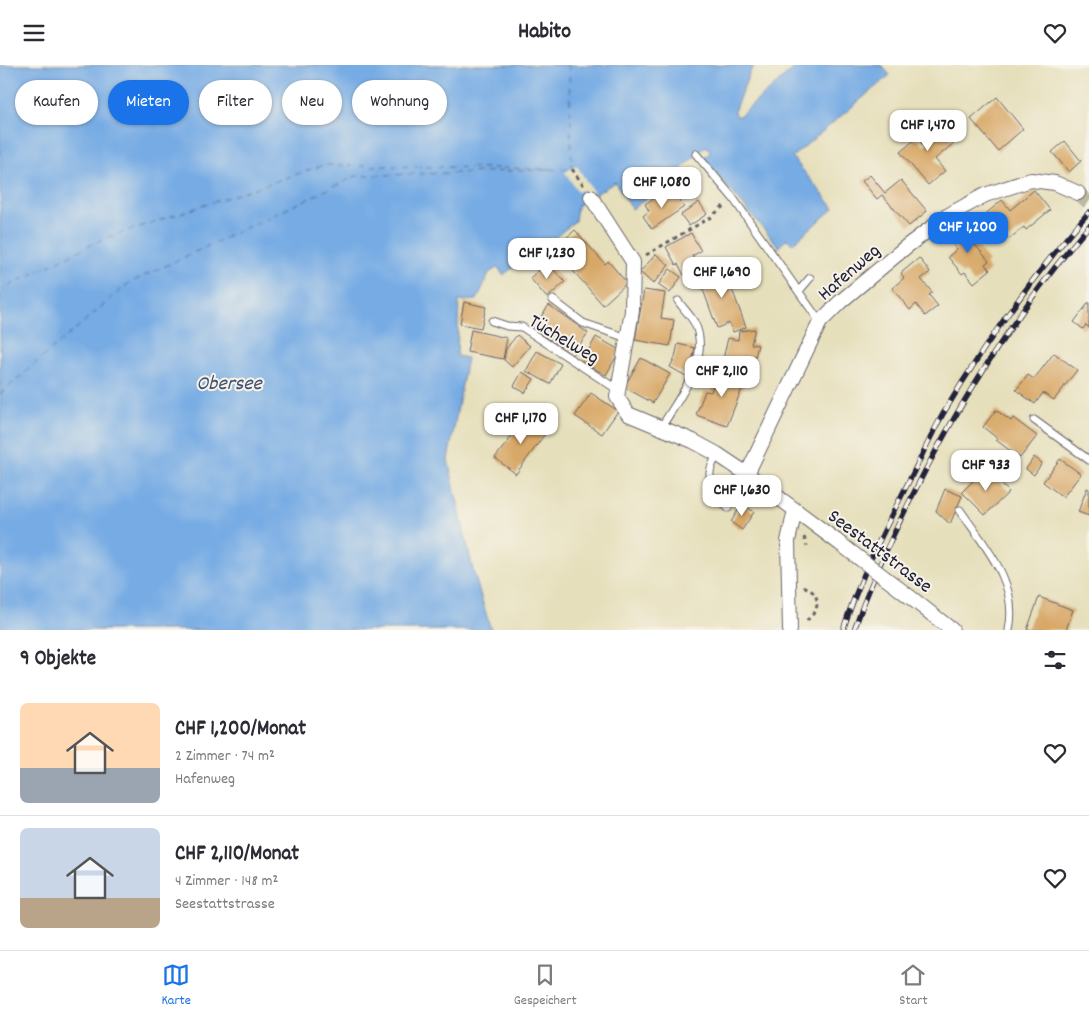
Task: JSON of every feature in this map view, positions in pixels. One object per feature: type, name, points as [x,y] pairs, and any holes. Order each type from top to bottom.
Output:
[{"type":"street","name":"Hafenweg","points":[[747,474],[820,322],[840,302],[907,246],[947,216],[985,195],[1032,180],[1056,183],[1078,193]]},
{"type":"street","points":[[591,197],[633,262],[632,311],[618,390]]},
{"type":"street","name":"Seestattstrasse","points":[[618,390],[617,397],[628,414],[693,441],[717,454],[838,542],[952,630]]},
{"type":"street","points":[[795,510],[788,541],[795,626]]},
{"type":"lane","points":[[696,154],[733,198],[748,225],[799,291],[820,322]]},
{"type":"lane","points":[[799,291],[810,279]]},
{"type":"lane","points":[[553,300],[583,323],[627,338]]},
{"type":"lane","points":[[661,428],[693,373],[699,358],[700,341],[694,323],[678,301]]},
{"type":"lane","name":"Tüchelweg","points":[[492,321],[507,326],[522,327],[618,390]]},
{"type":"lane","points":[[1034,420],[1089,460]]},
{"type":"lane","points":[[717,454],[710,472],[711,483],[718,498],[728,508]]},
{"type":"lane","points":[[960,511],[995,561],[1008,588],[1011,604],[1009,630]]},
{"type":"path","points":[[572,169],[591,197]]},
{"type":"path","points":[[633,262],[710,217],[733,198]]},
{"type":"path","points":[[795,626],[813,615],[817,607],[816,596],[811,590],[797,584]]},
{"type":"water","name":"Obersee","points":[[0,65],[755,65],[750,72],[734,111],[738,117],[798,65],[881,65],[890,75],[792,157],[834,208],[792,244],[787,239],[779,247],[703,158],[711,152],[706,146],[657,191],[632,209],[615,182],[577,206],[575,221],[546,245],[528,240],[510,253],[518,264],[503,275],[498,267],[489,273],[477,300],[459,301],[457,356],[467,358],[448,460],[473,570],[491,630],[0,630]]},
{"type":"pier","points":[[577,166],[595,195],[589,198],[583,190],[578,192],[565,172]]},
{"type":"building","points":[[997,97],[1023,129],[998,151],[971,119]]},
{"type":"building","points":[[933,118],[954,143],[935,159],[945,171],[928,185],[900,152],[917,138],[924,146],[928,143],[918,131]]},
{"type":"building","points":[[1065,141],[1081,161],[1069,172],[1052,152]]},
{"type":"building","points":[[870,175],[885,193],[901,180],[927,211],[909,226],[882,195],[877,199],[862,181]]},
{"type":"building","points":[[1034,190],[1050,210],[1026,230],[1024,227],[1009,239],[995,222],[989,228],[981,218],[1002,200],[1010,210]]},
{"type":"building","points":[[665,191],[670,198],[675,194],[684,207],[652,229],[643,216],[649,211],[645,204]]},
{"type":"building","points":[[699,202],[707,214],[689,226],[681,215]]},
{"type":"building","points":[[965,222],[976,234],[970,239],[989,261],[985,264],[990,270],[974,283],[965,272],[962,274],[948,257],[957,249],[947,237]]},
{"type":"building","points":[[575,230],[605,264],[608,261],[627,283],[603,305],[554,249]]},
{"type":"building","points":[[691,233],[701,251],[692,256],[696,263],[684,275],[666,247]]},
{"type":"building","points":[[656,254],[669,265],[653,284],[640,272]]},
{"type":"building","points":[[919,258],[930,272],[921,279],[932,292],[929,295],[938,306],[925,316],[916,304],[910,310],[892,288],[904,278],[901,273]]},
{"type":"building","points":[[722,262],[746,327],[733,332],[729,323],[717,328],[701,284],[710,280],[705,269]]},
{"type":"building","points":[[547,263],[565,282],[547,298],[530,278]]},
{"type":"building","points":[[670,269],[681,277],[670,293],[658,285]]},
{"type":"building","points":[[644,290],[665,293],[661,318],[674,320],[670,346],[635,340]]},
{"type":"building","points":[[464,302],[486,307],[481,328],[460,324]]},
{"type":"building","points":[[1089,302],[1089,328],[1086,325],[1083,329],[1074,322]]},
{"type":"building","points":[[549,305],[588,333],[572,355],[533,328]]},
{"type":"building","points":[[755,329],[751,344],[758,345],[752,370],[722,363],[728,338],[738,340],[739,331]]},
{"type":"building","points":[[471,330],[507,338],[503,359],[467,352]]},
{"type":"building","points":[[517,335],[530,346],[512,367],[504,360],[506,349]]},
{"type":"building","points":[[596,337],[620,350],[606,375],[582,362]]},
{"type":"building","points":[[678,344],[695,348],[691,366],[686,376],[670,367]]},
{"type":"building","points":[[537,351],[561,364],[550,384],[526,371]]},
{"type":"building","points":[[1054,353],[1077,370],[1054,400],[1043,393],[1035,404],[1016,390],[1028,375],[1034,379]]},
{"type":"building","points":[[641,358],[670,374],[653,403],[624,387]]},
{"type":"building","points":[[718,371],[735,377],[737,372],[747,376],[727,426],[696,415],[705,391],[711,392]]},
{"type":"building","points":[[522,372],[534,379],[525,393],[514,386]]},
{"type":"building","points":[[591,393],[618,411],[602,434],[575,416]]},
{"type":"building","points":[[996,410],[1011,421],[1013,418],[1037,436],[1020,458],[996,440],[998,439],[983,427]]},
{"type":"building","points":[[527,416],[547,431],[516,474],[495,458]]},
{"type":"building","points":[[1034,457],[1042,463],[1034,475],[1026,469]]},
{"type":"building","points":[[1060,459],[1081,474],[1063,497],[1043,482]]},
{"type":"building","points":[[986,468],[1009,492],[985,515],[962,492]]},
{"type":"building","points":[[1087,488],[1089,489],[1089,516],[1078,512]]},
{"type":"building","points":[[945,489],[962,496],[950,524],[936,511]]},
{"type":"building","points":[[742,504],[754,512],[742,530],[731,522]]},
{"type":"building","points":[[1039,597],[1073,610],[1066,630],[1027,630]]},
{"type":"ferry route","points":[[569,65],[572,168]]},
{"type":"ferry route","points":[[0,292],[4,288],[103,239],[324,165],[554,169]]},
{"type":"ferry route","points":[[0,394],[129,283],[356,176],[572,169]]},
{"type":"tunnel","points":[[1078,193],[1089,203]]},
{"type":"railway","points":[[843,630],[872,556],[943,414],[1011,310],[1089,212]]},
{"type":"railway","points":[[854,630],[869,589],[896,530],[925,471],[961,407],[1000,344],[1042,284],[1089,226]]}]
